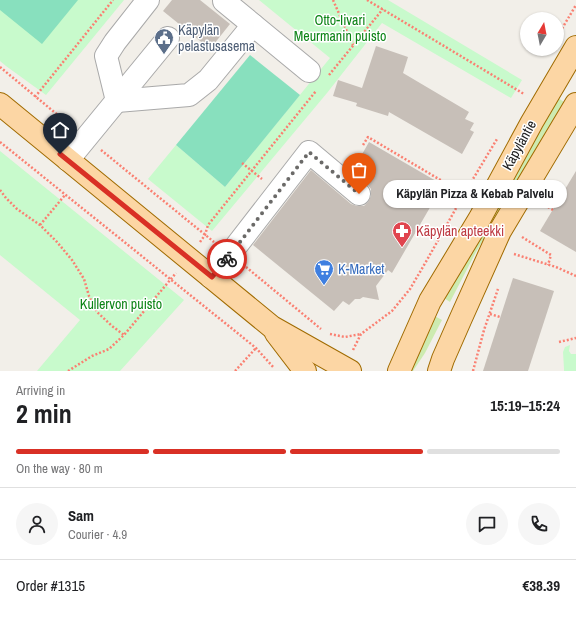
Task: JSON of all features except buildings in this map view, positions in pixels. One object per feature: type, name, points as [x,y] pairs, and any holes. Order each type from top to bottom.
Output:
[{"type":"main road","name":"Käpyläntie","points":[[399,371],[430,301],[480,218],[532,122],[573,60]]},
{"type":"main road","points":[[0,104],[272,327],[347,369]]},
{"type":"main road","name":"Käpyläntie","points":[[439,371],[460,318],[500,230],[576,104]]},
{"type":"main road","points":[[272,327],[305,371]]},
{"type":"lane","points":[[117,101],[106,56],[148,0]]},
{"type":"lane","points":[[224,0],[318,79]]},
{"type":"lane","points":[[117,101],[189,95],[208,80],[253,25]]},
{"type":"lane","points":[[68,160],[168,38]]},
{"type":"lane","points":[[212,277],[309,152],[359,194]]},
{"type":"path","points":[[35,97],[113,0]]},
{"type":"path","points":[[333,0],[353,44]]},
{"type":"path","points":[[367,0],[524,94],[527,89]]},
{"type":"path","points":[[564,26],[576,5]]},
{"type":"path","points":[[205,235],[208,225],[252,171],[318,79],[353,44],[383,9]]},
{"type":"path","points":[[0,67],[324,332]]},
{"type":"path","points":[[364,144],[368,137],[464,194]]},
{"type":"path","points":[[328,334],[346,337],[361,334],[392,311],[410,289],[497,139]]},
{"type":"path","points":[[0,142],[256,348],[277,371]]},
{"type":"path","points":[[242,163],[278,193]]},
{"type":"path","points":[[0,190],[17,209],[40,225],[57,242],[72,260],[84,279],[89,296],[97,312],[112,326],[124,334]]},
{"type":"path","points":[[40,225],[66,194]]},
{"type":"path","points":[[541,203],[553,210]]},
{"type":"path","points":[[519,243],[522,237],[551,255],[548,265]]},
{"type":"path","points":[[511,260],[516,248]]},
{"type":"path","points":[[514,254],[556,267],[576,276]]},
{"type":"path","points":[[68,371],[92,356],[109,349],[124,334],[170,280]]},
{"type":"path","points":[[473,371],[484,330],[500,286]]},
{"type":"path","points":[[490,314],[500,317]]},
{"type":"path","points":[[347,369],[361,334]]},
{"type":"path","points":[[559,342],[576,338]]},
{"type":"path","points":[[235,371],[256,348]]},
{"type":"green space","points":[[0,0],[124,0],[46,95],[0,61]]},
{"type":"green space","points":[[0,0],[78,0],[42,44],[0,10]]},
{"type":"green space","name":"Otto-Iivari Meurmanin puisto","points":[[259,0],[388,0],[522,80],[511,98],[382,23],[327,93],[212,231],[148,179],[176,145],[225,187],[330,58]]},
{"type":"green space","points":[[250,55],[300,95],[225,187],[176,145]]},
{"type":"green space","points":[[558,98],[564,102],[476,252],[450,302],[441,296]]},
{"type":"green space","name":"Kullervon puisto","points":[[0,151],[184,300],[120,371],[37,371],[80,320],[0,255]]},
{"type":"green space","points":[[431,314],[442,320],[425,353],[413,371],[407,371]]},
{"type":"green space","points":[[570,345],[569,351],[571,354],[576,354],[576,371],[564,371],[563,352],[565,347]]},
{"type":"way so far","points":[[227,259],[309,152],[359,194]]},
{"type":"place","name":"Käpylän pelastusasema","points":[[164,55]]},
{"type":"place","name":"Käpylän Pizza & Kebab Palvelu","points":[[359,194]]},
{"type":"place","name":"Käpylän apteekki","points":[[402,248]]},
{"type":"place","name":"K-Market","points":[[324,286]]},
{"type":"route","points":[[60,154],[212,277],[227,259]]}]
